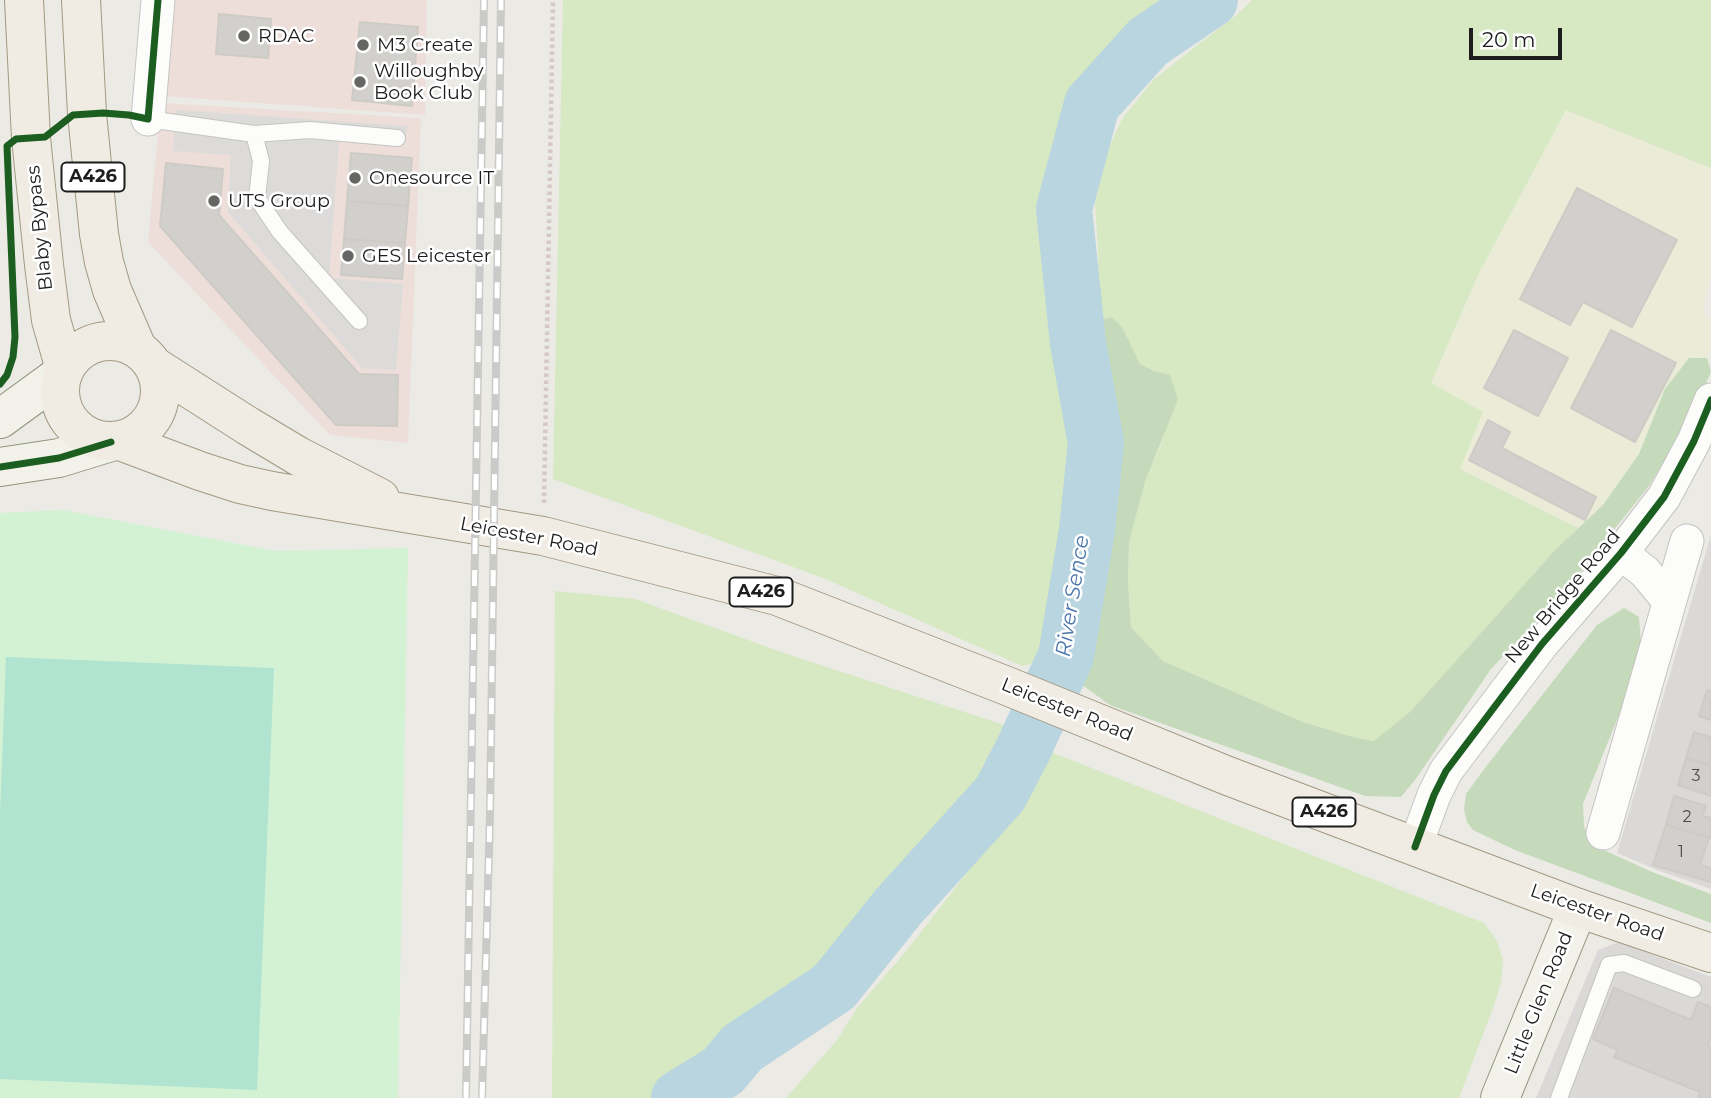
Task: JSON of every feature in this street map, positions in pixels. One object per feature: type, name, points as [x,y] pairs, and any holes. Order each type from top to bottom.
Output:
[{"type":"main road","name":"Blaby Bypass","points":[[24,0],[31,138],[44,265],[51,320],[64,371]]},
{"type":"main road","name":"A426","points":[[81,0],[88,114],[104,262],[112,290],[146,357]]},
{"type":"main road","points":[[0,419],[64,371],[75,355],[88,345],[104,341],[121,342],[146,357],[160,381],[161,397],[156,412],[147,425],[135,435],[59,458],[0,467]]},
{"type":"main road","name":"Leicester Road","points":[[146,357],[248,426],[298,456],[410,513]]},
{"type":"main road","points":[[64,371],[60,389],[62,405],[69,420],[80,432],[94,439],[115,441]]},
{"type":"main road","name":"Leicester Road","points":[[115,441],[240,484],[543,536],[777,596],[1071,711],[1228,776],[1578,908],[1711,953]]},
{"type":"main road","name":"Little Glen Road","points":[[1503,1097],[1578,908]]},
{"type":"street","points":[[148,119],[158,0]]},
{"type":"street","name":"New Bridge Road","points":[[1415,847],[1446,771],[1542,644],[1622,553],[1664,497],[1694,442],[1711,400]]},
{"type":"street","points":[[1604,833],[1604,778],[1669,601],[1687,541]]},
{"type":"street","name":"New Bridge Road","points":[[1622,553],[1645,572],[1669,601]]},
{"type":"lane","points":[[148,119],[254,134],[310,130],[397,138]]},
{"type":"lane","points":[[254,134],[261,161],[257,198],[280,232],[359,321]]},
{"type":"lane","points":[[1559,1098],[1609,965],[1624,963],[1693,989]]},
{"type":"path","points":[[543,536],[553,0]]},
{"type":"shaded area","points":[[171,0],[427,0],[425,115],[162,96]]},
{"type":"shaded area","points":[[161,103],[421,118],[408,443],[330,435],[148,242]]},
{"type":"shaded area","points":[[176,110],[407,126],[405,145],[339,141],[329,278],[403,284],[396,370],[362,368],[228,212],[231,155],[173,151]]},
{"type":"shaded area","points":[[1711,535],[1711,889],[1617,853]]},
{"type":"shaded area","points":[[1619,942],[1711,977],[1711,1098],[1536,1098],[1598,950]]},
{"type":"green space","points":[[563,0],[1190,0],[1165,17],[1119,58],[1079,117],[1052,206],[1060,296],[1089,449],[1059,658],[1022,666],[823,578],[553,479]]},
{"type":"green space","points":[[1252,0],[1711,0],[1711,168],[1566,110],[1478,275],[1431,383],[1483,412],[1460,469],[1578,528],[1411,711],[1375,741],[1303,722],[1163,661],[1131,627],[1129,542],[1145,482],[1162,441],[1170,375],[1140,364],[1112,317],[1103,319],[1098,281],[1095,203],[1104,158],[1122,119],[1154,79]]},
{"type":"green space","points":[[1566,110],[1711,168],[1711,273],[1703,312],[1711,320],[1711,348],[1707,358],[1689,358],[1666,389],[1639,454],[1603,505],[1578,528],[1460,469],[1431,384],[1478,275]]},
{"type":"green space","points":[[1112,317],[1122,327],[1140,364],[1170,375],[1178,399],[1145,482],[1129,542],[1131,627],[1163,661],[1303,722],[1374,741],[1411,711],[1556,549],[1603,505],[1639,454],[1665,389],[1689,358],[1707,358],[1711,372],[1688,421],[1649,486],[1567,588],[1491,669],[1415,780],[1401,797],[1365,796],[1110,705],[1078,682],[1090,621],[1109,486],[1103,319]]},
{"type":"green space","points":[[63,510],[275,551],[408,548],[398,1098],[0,1098],[0,513]]},
{"type":"green space","points":[[555,591],[635,599],[784,653],[1004,725],[1011,737],[1001,771],[960,807],[796,1019],[754,1051],[710,1068],[675,1087],[662,1098],[552,1098]]},
{"type":"green space","points":[[1624,608],[1639,617],[1641,644],[1635,675],[1583,804],[1584,827],[1595,846],[1652,872],[1711,894],[1711,923],[1515,850],[1473,830],[1467,822],[1464,809],[1466,794],[1485,768],[1597,625]]},
{"type":"green space","points":[[6,657],[274,668],[257,1090],[0,1079],[0,815]]},
{"type":"green space","points":[[1051,752],[1484,923],[1497,941],[1503,960],[1501,981],[1459,1098],[786,1098],[837,1040],[857,1008],[907,950],[962,879]]},
{"type":"building","name":"RDAC","points":[[219,14],[271,19],[268,58],[216,54]]},
{"type":"building","points":[[360,22],[418,27],[412,106],[352,100]]},
{"type":"building","points":[[351,153],[412,158],[408,206],[347,201]]},
{"type":"building","points":[[166,163],[223,169],[219,215],[359,374],[398,375],[397,426],[336,425],[160,226]]},
{"type":"building","points":[[1577,188],[1677,240],[1632,327],[1583,302],[1570,325],[1520,299]]},
{"type":"building","points":[[347,201],[408,206],[405,243],[344,239]]},
{"type":"building","points":[[344,239],[405,243],[402,279],[341,275]]},
{"type":"building","points":[[1514,330],[1568,358],[1538,416],[1484,388]]},
{"type":"building","points":[[1611,330],[1676,363],[1635,442],[1571,408]]},
{"type":"building","points":[[1488,420],[1510,432],[1502,448],[1596,497],[1585,520],[1469,460]]},
{"type":"building","points":[[1707,690],[1711,691],[1711,720],[1699,716]]},
{"type":"building","points":[[1694,732],[1711,737],[1711,766],[1686,758]]},
{"type":"building","points":[[1686,758],[1711,766],[1711,796],[1678,785]]},
{"type":"building","points":[[1674,796],[1706,806],[1702,816],[1711,818],[1711,838],[1666,825]]},
{"type":"building","points":[[1666,825],[1709,838],[1700,865],[1711,868],[1711,882],[1653,865]]},
{"type":"building","points":[[1614,988],[1691,1020],[1698,1002],[1711,1007],[1711,1039],[1708,1046],[1711,1048],[1711,1098],[1698,1098],[1700,1092],[1614,1057],[1618,1050],[1593,1039]]},
{"type":"waterway","name":"River Sence","points":[[679,1098],[723,1071],[742,1048],[834,987],[898,907],[1000,794],[1023,750],[1066,656],[1087,530],[1096,443],[1078,343],[1064,209],[1092,104],[1148,42],[1210,0]]},
{"type":"railway","points":[[466,1098],[484,0]]},
{"type":"railway","points":[[482,1098],[490,814],[501,0]]},
{"type":"cycle path","points":[[0,384],[7,375],[13,357],[15,337],[7,146],[16,139],[45,137],[73,115],[103,113],[148,119],[158,0]]},
{"type":"cycle path","points":[[1415,847],[1446,771],[1542,644],[1621,553],[1664,497],[1694,441],[1711,400]]},
{"type":"cycle path","points":[[0,467],[59,458],[111,442]]},
{"type":"place","name":"RDAC","points":[[244,36]]},
{"type":"place","name":"M3 Create","points":[[363,45]]},
{"type":"place","name":"Willoughby Book Club","points":[[360,82]]},
{"type":"place","name":"Onesource IT","points":[[355,178]]},
{"type":"place","name":"UTS Group","points":[[214,201]]},
{"type":"place","name":"GES Leicester","points":[[348,256]]}]
